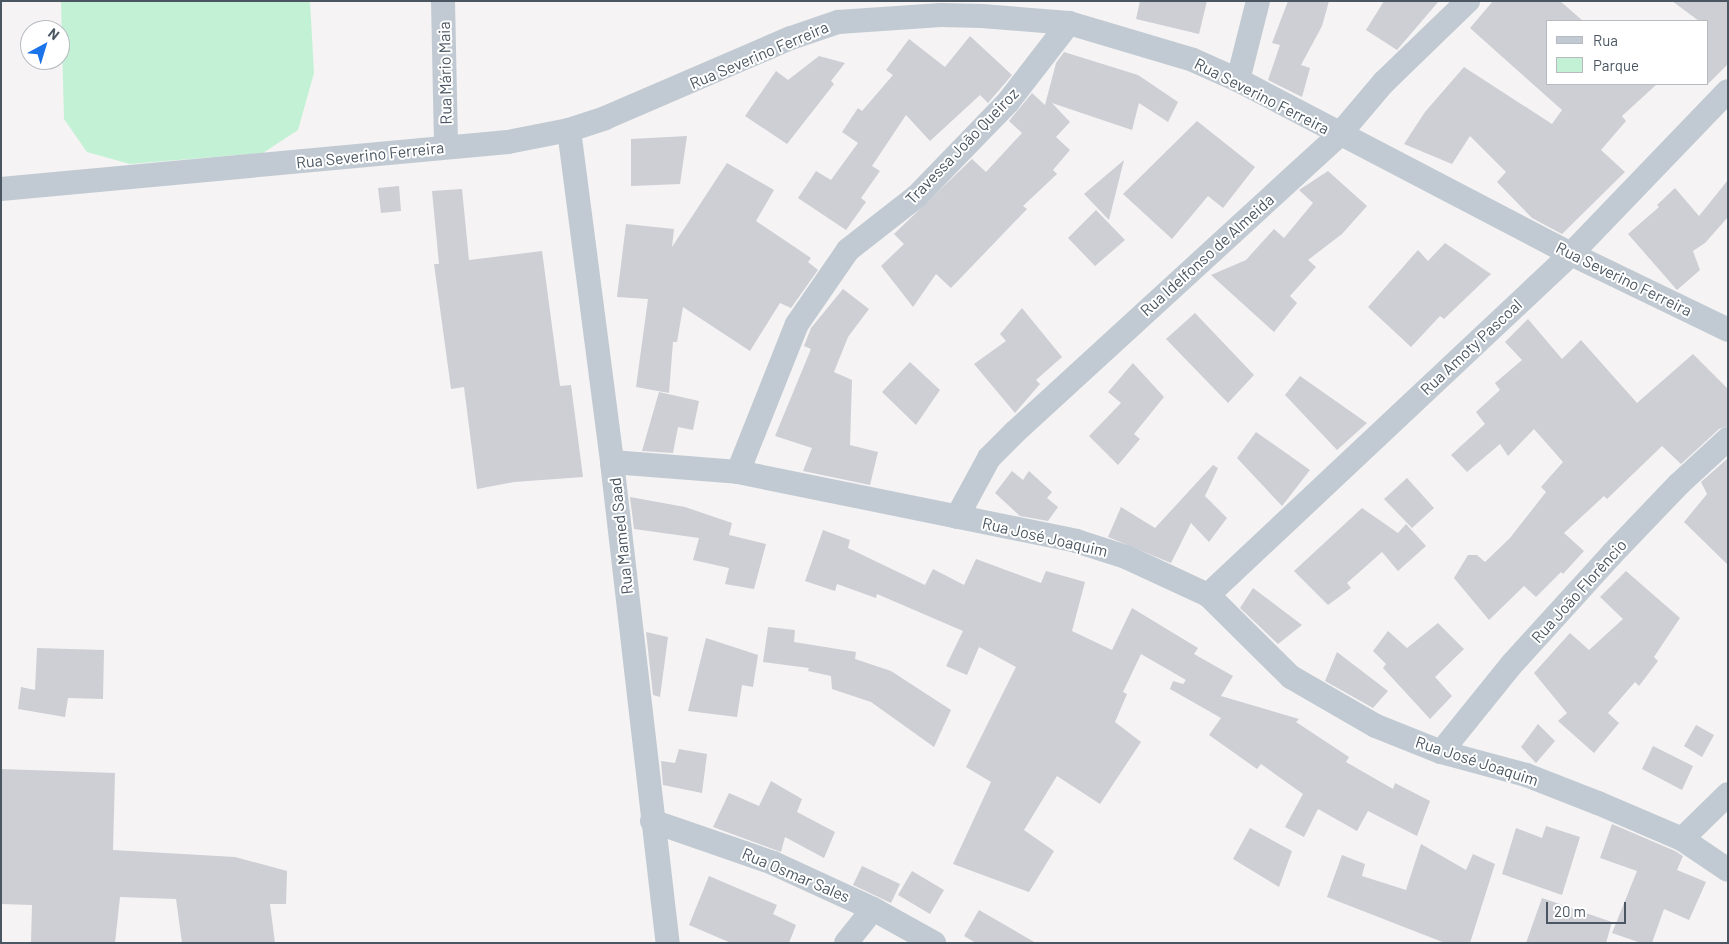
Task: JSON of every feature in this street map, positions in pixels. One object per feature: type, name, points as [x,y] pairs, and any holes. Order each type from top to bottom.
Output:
[{"type":"street","name":"Rua Mário Maia","points":[[444,1],[446,146]]},
{"type":"street","points":[[1238,80],[1258,1]]},
{"type":"street","name":"Rua Idelfonso de Almeida","points":[[957,517],[990,458],[1015,432],[1339,135],[1384,82],[1468,1]]},
{"type":"street","name":"Rua Severino Ferreira","points":[[1,189],[362,157],[446,146],[508,142],[569,130],[838,22],[941,15],[1069,23],[1158,48],[1238,80],[1339,135],[1571,254],[1728,330]]},
{"type":"street","name":"Travessa João Queiroz","points":[[738,472],[797,324],[848,250],[916,196],[1008,102],[1069,23]]},
{"type":"street","name":"Rua Amoty Pascoal","points":[[1208,595],[1571,254],[1728,92]]},
{"type":"street","name":"Rua Mamed Saad","points":[[569,130],[612,462],[652,822],[668,943]]},
{"type":"street","name":"Rua João Florêncio","points":[[1441,752],[1512,664],[1612,554],[1679,484],[1728,440]]},
{"type":"street","name":"Rua José Joaquim","points":[[612,462],[738,472],[1076,541],[1126,557],[1208,595],[1292,677],[1376,726],[1441,752],[1526,775],[1682,839],[1728,870]]},
{"type":"street","points":[[1682,839],[1728,794]]},
{"type":"street","name":"Rua Osmar Sales","points":[[652,822],[773,863],[872,908],[934,943]]},
{"type":"street","points":[[846,943],[872,908]]},
{"type":"green space","points":[[61,1],[310,1],[314,73],[298,130],[263,153],[130,164],[87,152],[64,119],[63,70],[70,70],[70,20],[61,20]]},
{"type":"building","points":[[1140,1],[1207,1],[1199,34],[1136,19]]},
{"type":"building","points":[[1288,1],[1329,1],[1322,26],[1301,65],[1310,68],[1302,97],[1268,80],[1280,45],[1272,43]]},
{"type":"building","points":[[1384,1],[1439,1],[1397,50],[1366,30]]},
{"type":"building","points":[[1493,1],[1560,1],[1582,20],[1546,20],[1546,85],[1656,85],[1622,116],[1626,121],[1601,150],[1625,172],[1562,234],[1532,218],[1497,182],[1506,172],[1470,136],[1452,164],[1404,144],[1425,112],[1464,67],[1552,124],[1562,110],[1470,28]]},
{"type":"building","points":[[1672,1],[1728,1],[1728,64],[1709,83],[1709,20],[1698,20]]},
{"type":"building","points":[[970,36],[1012,75],[988,103],[980,95],[930,141],[906,115],[872,166],[880,171],[861,198],[866,202],[846,230],[798,198],[816,171],[831,180],[858,143],[842,132],[858,108],[862,111],[893,75],[886,70],[909,39],[945,67]]},
{"type":"building","points":[[1064,52],[1138,75],[1178,102],[1168,122],[1139,103],[1132,130],[1052,103],[1070,122],[1056,137],[1070,150],[1053,170],[1057,174],[1023,206],[1027,209],[951,288],[936,274],[913,307],[881,266],[904,244],[894,234],[972,159],[986,172],[1022,133],[1009,121],[1032,93],[1045,105],[1056,63]]},
{"type":"building","points":[[819,56],[845,63],[831,81],[834,84],[787,144],[745,116],[776,71],[788,80]]},
{"type":"building","points":[[1197,121],[1255,167],[1223,208],[1208,196],[1172,239],[1123,194]]},
{"type":"building","points":[[687,136],[680,184],[631,186],[631,139]]},
{"type":"building","points":[[1124,160],[1109,220],[1084,194]]},
{"type":"building","points":[[727,163],[774,190],[756,221],[811,258],[808,262],[818,270],[791,308],[780,303],[750,351],[683,307],[677,342],[673,342],[669,393],[636,387],[648,299],[617,297],[626,224],[674,229],[672,247]]},
{"type":"building","points":[[1328,171],[1367,206],[1342,234],[1308,260],[1316,267],[1290,296],[1297,303],[1274,332],[1211,275],[1246,260],[1274,229],[1284,238],[1313,203],[1299,190]]},
{"type":"building","points":[[1728,180],[1728,217],[1705,243],[1693,251],[1700,270],[1677,290],[1628,234],[1659,207],[1657,205],[1675,188],[1699,216]]},
{"type":"building","points":[[399,186],[401,211],[381,213],[378,188]]},
{"type":"building","points":[[462,189],[469,260],[542,251],[560,386],[571,385],[583,477],[514,482],[477,489],[464,387],[451,389],[434,264],[439,264],[432,191]]},
{"type":"building","points":[[1096,210],[1125,240],[1095,266],[1068,238]]},
{"type":"building","points":[[1445,243],[1491,274],[1444,319],[1440,316],[1411,347],[1368,307],[1418,250],[1428,261]]},
{"type":"building","points":[[843,289],[869,309],[848,337],[834,372],[852,380],[850,445],[878,452],[870,485],[803,471],[812,448],[775,436],[811,349],[804,346],[811,328]]},
{"type":"building","points":[[1022,308],[1062,357],[1036,380],[1040,384],[1015,413],[974,364],[1006,341],[1000,334]]},
{"type":"building","points":[[1195,313],[1254,375],[1228,403],[1166,339]]},
{"type":"building","points":[[1528,319],[1562,359],[1581,340],[1637,403],[1693,354],[1728,389],[1728,426],[1719,429],[1681,464],[1662,446],[1607,499],[1604,496],[1564,533],[1584,551],[1563,574],[1561,572],[1536,597],[1524,586],[1489,620],[1454,578],[1468,555],[1477,555],[1485,562],[1510,538],[1546,492],[1541,487],[1563,462],[1534,429],[1508,456],[1500,444],[1467,472],[1451,455],[1485,424],[1476,412],[1500,390],[1495,383],[1522,360],[1505,342]]},
{"type":"building","points":[[910,362],[940,390],[916,425],[882,392]]},
{"type":"building","points":[[1133,363],[1164,397],[1134,434],[1140,439],[1118,465],[1089,436],[1121,403],[1108,392]]},
{"type":"building","points":[[1300,376],[1367,423],[1337,450],[1285,395]]},
{"type":"building","points":[[659,392],[699,401],[693,430],[678,427],[673,453],[642,451]]},
{"type":"building","points":[[1256,432],[1310,470],[1282,506],[1237,458]]},
{"type":"building","points":[[1728,458],[1728,565],[1684,522],[1707,494],[1701,482]]},
{"type":"building","points":[[1213,465],[1218,468],[1205,496],[1227,518],[1209,542],[1191,523],[1171,563],[1108,537],[1121,507],[1155,528]]},
{"type":"building","points":[[1012,471],[1023,480],[1029,471],[1052,492],[1047,498],[1058,507],[1048,521],[1020,516],[995,493]]},
{"type":"building","points":[[1407,478],[1434,508],[1412,528],[1384,499]]},
{"type":"building","points":[[630,497],[685,507],[732,523],[729,535],[766,544],[754,589],[725,584],[729,568],[693,560],[699,538],[634,529]]},
{"type":"building","points":[[1362,508],[1398,533],[1406,524],[1426,546],[1398,571],[1382,552],[1347,583],[1351,588],[1328,605],[1294,571]]},
{"type":"building","points":[[823,530],[850,540],[848,548],[925,585],[933,569],[964,585],[976,559],[1041,583],[1046,571],[1085,582],[1072,631],[1112,650],[1132,608],[1198,648],[1194,654],[1233,676],[1221,696],[1299,719],[1296,722],[1349,757],[1346,762],[1393,789],[1395,783],[1430,801],[1417,836],[1368,811],[1357,831],[1318,809],[1304,837],[1285,827],[1303,794],[1261,764],[1257,769],[1209,735],[1221,718],[1170,689],[1173,681],[1183,684],[1186,680],[1141,654],[1123,692],[1127,694],[1115,722],[1141,742],[1100,804],[1057,776],[1024,830],[1054,851],[1029,892],[953,864],[991,782],[966,767],[1016,667],[979,647],[967,675],[946,666],[963,631],[877,594],[876,598],[837,584],[835,591],[805,581]]},
{"type":"building","points":[[1626,571],[1680,618],[1654,657],[1658,661],[1639,686],[1635,682],[1608,713],[1619,723],[1594,753],[1558,721],[1567,713],[1534,673],[1570,633],[1589,650],[1623,619],[1600,597]]},
{"type":"building","points":[[1253,588],[1302,625],[1278,644],[1240,608]]},
{"type":"building","points":[[1438,623],[1464,649],[1435,677],[1452,696],[1430,719],[1383,668],[1386,664],[1373,651],[1388,631],[1407,648]]},
{"type":"building","points":[[768,627],[795,630],[794,642],[856,652],[855,659],[891,671],[951,710],[934,747],[871,702],[832,689],[831,676],[808,671],[809,668],[763,662]]},
{"type":"building","points":[[646,632],[668,637],[660,697],[653,695]]},
{"type":"building","points":[[706,638],[758,655],[753,687],[742,685],[737,717],[688,711]]},
{"type":"building","points":[[37,648],[104,650],[103,699],[68,698],[65,717],[18,709],[21,687],[35,690]]},
{"type":"building","points":[[1337,652],[1388,691],[1373,708],[1325,681]]},
{"type":"building","points":[[1538,724],[1555,741],[1536,763],[1521,747]]},
{"type":"building","points":[[1696,725],[1714,735],[1702,757],[1684,746]]},
{"type":"building","points":[[1653,746],[1693,766],[1682,790],[1642,769]]},
{"type":"building","points":[[679,749],[707,754],[702,793],[663,785],[661,761],[675,763]]},
{"type":"building","points":[[1,769],[115,773],[113,850],[235,857],[287,871],[286,904],[270,904],[275,943],[182,943],[176,899],[120,897],[115,943],[31,943],[32,905],[1,904]]},
{"type":"building","points":[[771,781],[802,799],[797,812],[835,832],[824,858],[785,837],[781,852],[713,827],[729,793],[759,806]]},
{"type":"building","points":[[1612,824],[1675,851],[1683,856],[1677,870],[1706,882],[1689,920],[1664,909],[1652,943],[1641,943],[1612,933],[1637,871],[1600,858]]},
{"type":"building","points":[[1546,826],[1580,837],[1562,895],[1502,874],[1516,828],[1542,838]]},
{"type":"building","points":[[1250,828],[1292,851],[1279,887],[1233,859]]},
{"type":"building","points":[[1421,844],[1466,870],[1473,854],[1495,864],[1470,943],[1445,943],[1327,897],[1342,855],[1365,864],[1362,876],[1406,890]]},
{"type":"building","points":[[862,866],[900,884],[891,903],[853,885]]},
{"type":"building","points":[[912,871],[944,890],[930,914],[898,895]]},
{"type":"building","points":[[709,876],[777,905],[773,914],[796,925],[789,943],[731,943],[689,925]]},
{"type":"building","points":[[1542,898],[1612,922],[1606,943],[1526,943]]},
{"type":"building","points":[[979,910],[1036,943],[976,943],[964,936]]}]
